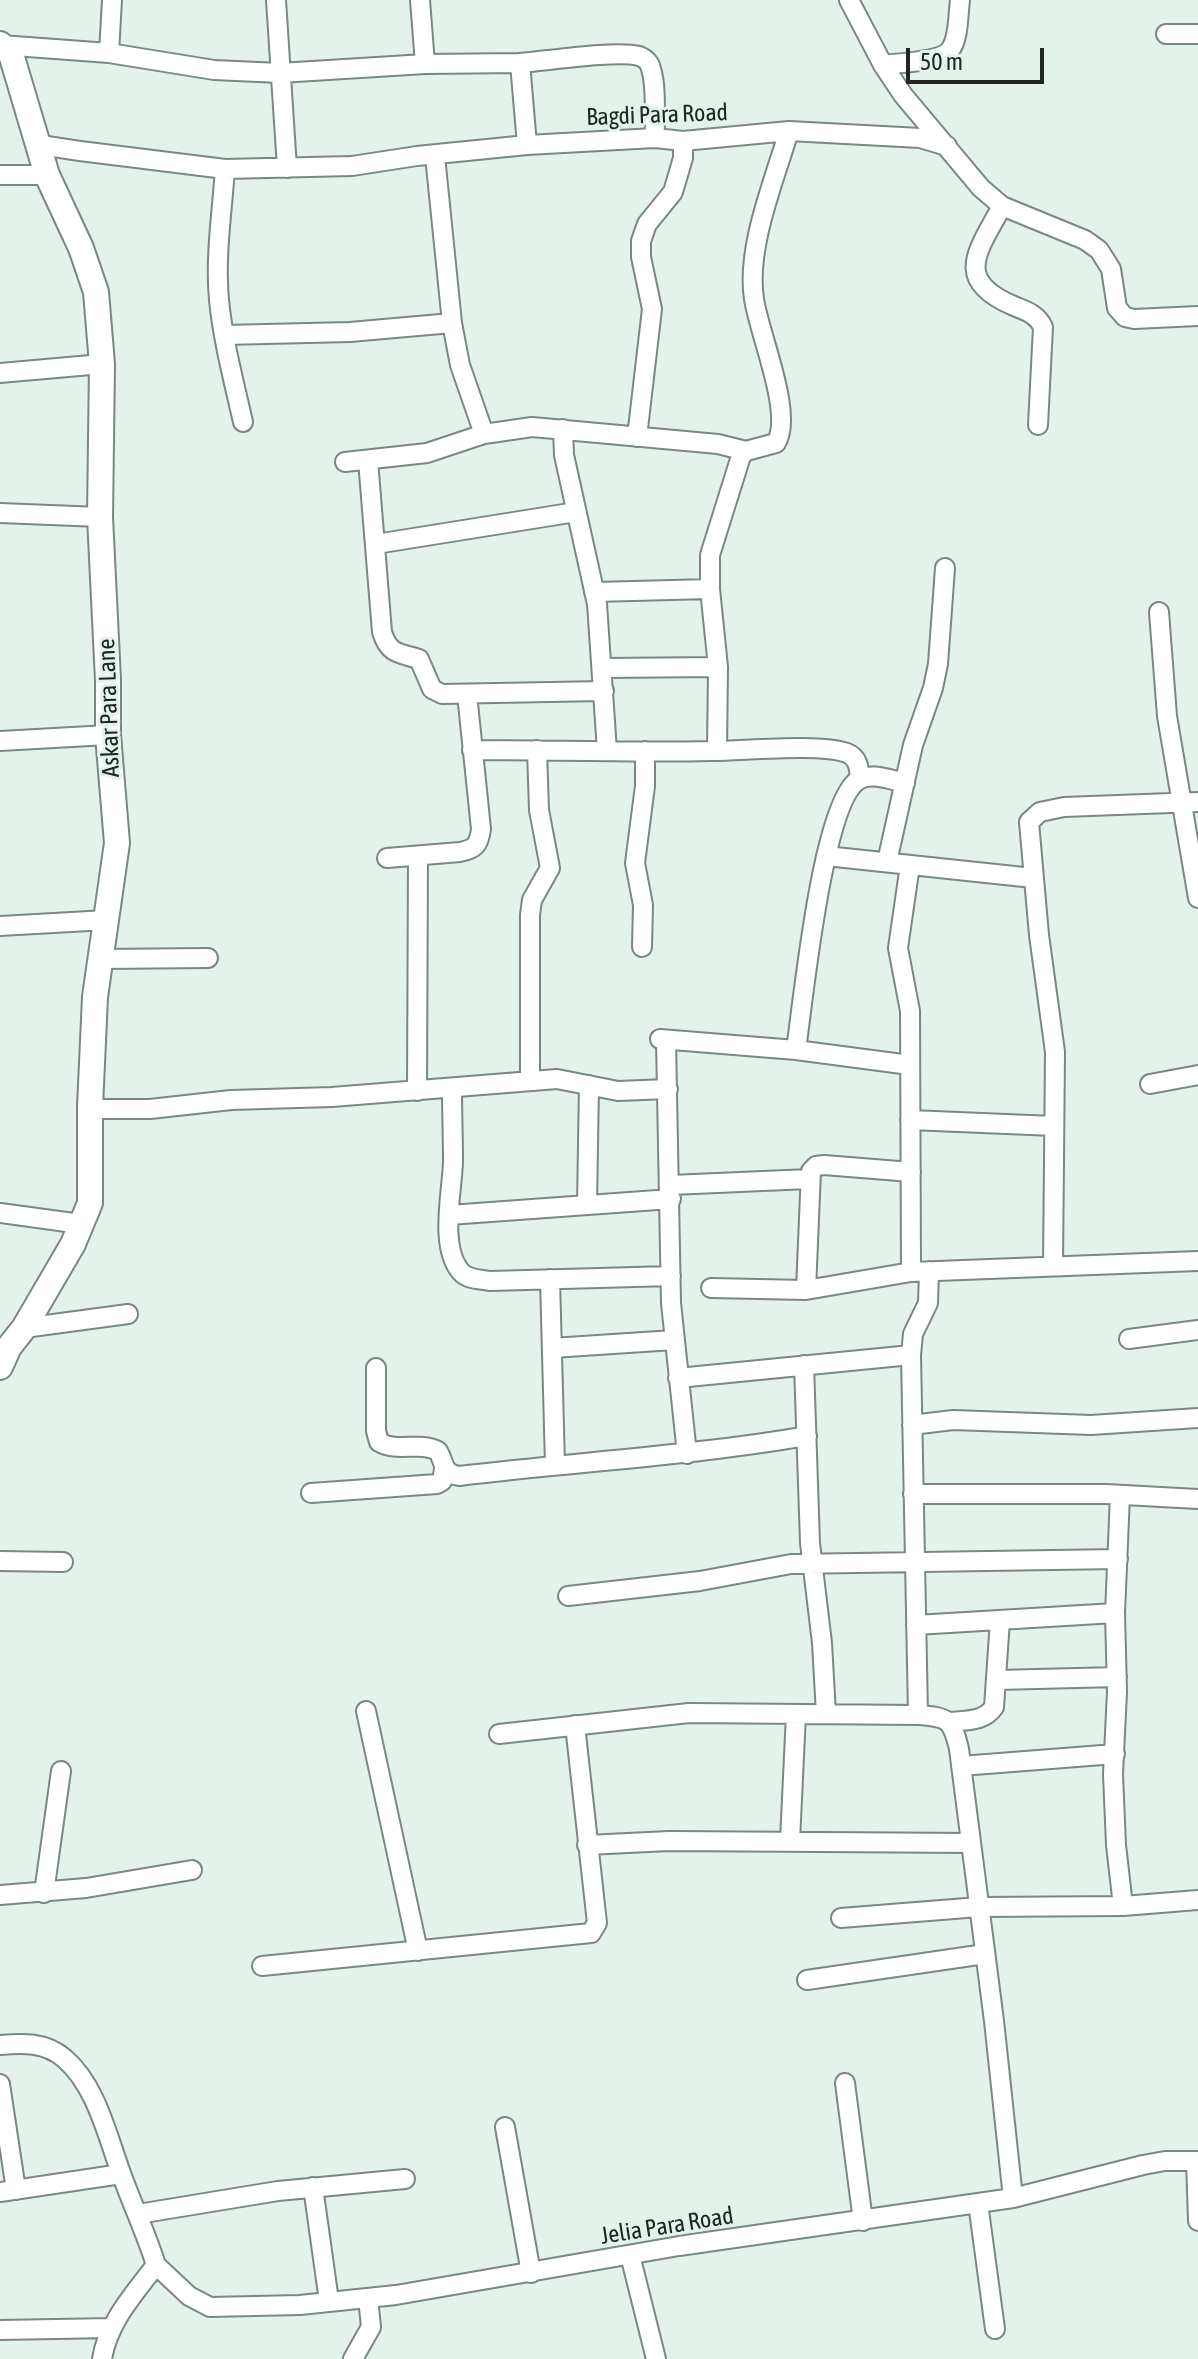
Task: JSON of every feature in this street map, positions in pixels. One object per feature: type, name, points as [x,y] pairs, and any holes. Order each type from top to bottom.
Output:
[{"type":"street","points":[[109,53],[112,0]]},
{"type":"street","points":[[276,0],[287,168]]},
{"type":"street","points":[[420,0],[425,64]]},
{"type":"street","points":[[849,0],[883,65],[903,95],[981,188],[1002,206],[1085,240],[1099,250],[1111,269],[1117,308],[1125,317],[1198,316]]},
{"type":"street","points":[[883,65],[929,59],[950,51],[960,0]]},
{"type":"street","points":[[1166,34],[1198,34]]},
{"type":"street","points":[[1,44],[109,53],[214,70],[280,73],[638,55],[651,67],[655,138]]},
{"type":"street","name":"Askar Para Lane","points":[[0,1367],[9,1347],[24,1328],[73,1244],[90,1203],[95,997],[117,843],[108,735],[100,517],[102,364],[96,292],[81,248],[47,175],[11,54],[1,44]]},
{"type":"street","points":[[520,63],[527,145]]},
{"type":"street","points":[[345,462],[427,453],[484,434],[532,427],[718,444],[746,451],[776,443],[782,429],[774,377],[753,298],[753,272],[764,213],[789,131]]},
{"type":"street","name":"Bagdi Para Road","points":[[36,141],[47,146],[80,151],[225,169],[352,166],[527,145],[655,138],[683,141],[789,131],[920,138],[947,146]]},
{"type":"street","points":[[637,437],[652,309],[641,257],[641,241],[647,224],[673,192],[683,158],[683,141]]},
{"type":"street","points":[[435,156],[452,323],[460,365],[484,434]]},
{"type":"street","points":[[225,169],[218,266],[224,335],[243,422]]},
{"type":"street","points":[[0,175],[47,175]]},
{"type":"street","points":[[1002,206],[973,264],[979,284],[988,293],[1034,314],[1043,327],[1038,425]]},
{"type":"street","points":[[224,335],[350,332],[452,323]]},
{"type":"street","points":[[0,373],[102,364]]},
{"type":"street","points":[[563,429],[564,455],[594,592],[603,668],[607,751]]},
{"type":"street","points":[[717,751],[718,667],[710,589],[710,555],[741,456],[746,451]]},
{"type":"street","points":[[368,460],[382,632],[393,653],[419,659],[432,689],[442,694],[604,691]]},
{"type":"street","points":[[376,544],[576,512]]},
{"type":"street","points":[[0,513],[100,517]]},
{"type":"street","points":[[887,862],[913,745],[938,664],[945,568]]},
{"type":"street","points":[[594,592],[710,589]]},
{"type":"street","points":[[1159,612],[1167,716],[1190,802],[1198,898]]},
{"type":"street","points":[[603,668],[718,667]]},
{"type":"street","points":[[387,858],[460,852],[471,850],[479,842],[481,829],[467,694]]},
{"type":"street","points":[[0,741],[108,735]]},
{"type":"street","points":[[472,750],[811,749],[845,752],[856,760],[860,778]]},
{"type":"street","points":[[530,1081],[530,915],[532,900],[550,868],[540,823],[537,750]]},
{"type":"street","points":[[642,947],[643,905],[635,863],[645,786],[645,751]]},
{"type":"street","points":[[796,1050],[816,907],[826,856],[844,800],[860,778],[873,777],[905,783]]},
{"type":"street","points":[[1053,1266],[1055,1052],[1029,822],[1040,812],[1064,807],[1190,802]]},
{"type":"street","points":[[417,1091],[418,856]]},
{"type":"street","points":[[826,856],[1033,878]]},
{"type":"street","points":[[910,865],[898,948],[909,999],[911,1172],[920,1271],[928,1303],[913,1334],[911,1355],[918,1715]]},
{"type":"street","points":[[0,926],[107,920]]},
{"type":"street","points":[[101,959],[208,958]]},
{"type":"street","points":[[687,1454],[674,1340],[668,1089],[663,1040],[796,1050],[910,1065]]},
{"type":"street","points":[[1150,1084],[1198,1075]]},
{"type":"street","points":[[90,1107],[150,1109],[231,1100],[417,1091],[557,1079],[618,1091],[668,1089]]},
{"type":"street","points":[[587,1205],[589,1085]]},
{"type":"street","points":[[452,1088],[453,1164],[449,1215],[451,1248],[462,1273],[490,1281],[671,1276]]},
{"type":"street","points":[[910,1120],[1054,1126]]},
{"type":"street","points":[[806,1290],[811,1171],[816,1166],[824,1165],[911,1172]]},
{"type":"street","points":[[449,1215],[587,1205],[671,1192],[809,1179]]},
{"type":"street","points":[[0,1213],[81,1224]]},
{"type":"street","points":[[711,1288],[806,1290],[920,1271],[1198,1261]]},
{"type":"street","points":[[550,1279],[555,1465]]},
{"type":"street","points":[[24,1328],[128,1314]]},
{"type":"street","points":[[1129,1339],[1198,1330]]},
{"type":"street","points":[[552,1348],[674,1340]]},
{"type":"street","points":[[678,1378],[911,1355]]},
{"type":"street","points":[[804,1365],[811,1563],[822,1643],[826,1714]]},
{"type":"street","points":[[311,1493],[437,1484],[442,1481],[444,1469],[438,1451],[431,1447],[399,1449],[379,1442],[376,1431],[376,1368]]},
{"type":"street","points":[[912,1425],[953,1420],[1091,1425],[1198,1418]]},
{"type":"street","points":[[444,1469],[459,1476],[687,1454],[807,1436]]},
{"type":"street","points":[[913,1494],[1120,1495],[1198,1499]]},
{"type":"street","points":[[1120,1495],[1115,1613],[1114,1817],[1123,1906]]},
{"type":"street","points":[[568,1596],[700,1581],[778,1565],[915,1560],[1118,1559]]},
{"type":"street","points":[[0,1561],[63,1562]]},
{"type":"street","points":[[916,1625],[1115,1613]]},
{"type":"street","points":[[950,1722],[979,1719],[994,1707],[1000,1620]]},
{"type":"street","points":[[997,1680],[1117,1677]]},
{"type":"street","points":[[366,1711],[418,1951]]},
{"type":"street","points":[[499,1734],[689,1713],[918,1715],[943,1718],[950,1722],[955,1732],[961,1766],[1013,2198]]},
{"type":"street","points":[[790,1841],[796,1714]]},
{"type":"street","points":[[262,1966],[591,1933],[597,1923],[575,1725]]},
{"type":"street","points":[[961,1766],[1115,1754]]},
{"type":"street","points":[[44,1893],[61,1771]]},
{"type":"street","points":[[587,1845],[669,1841],[971,1843]]},
{"type":"street","points":[[0,1895],[44,1893],[192,1870]]},
{"type":"street","points":[[841,1918],[979,1907],[1123,1906],[1198,1900]]},
{"type":"street","points":[[807,1980],[985,1954]]},
{"type":"street","points":[[0,2045],[36,2044],[64,2058],[81,2078],[108,2135],[156,2265],[125,2305],[104,2344],[102,2359]]},
{"type":"street","points":[[845,2083],[863,2221]]},
{"type":"street","points":[[0,2084],[8,2191],[121,2174]]},
{"type":"street","points":[[505,2127],[531,2273]]},
{"type":"street","points":[[1197,2161],[1198,2221]]},
{"type":"street","name":"Jelia Para Road","points":[[156,2265],[189,2296],[210,2307],[288,2305],[368,2298],[679,2246],[1013,2198],[1143,2165],[1197,2161]]},
{"type":"street","points":[[138,2214],[313,2187],[405,2179]]},
{"type":"street","points":[[313,2187],[329,2301]]},
{"type":"street","points":[[978,2203],[995,2329]]},
{"type":"street","points":[[630,2255],[656,2359]]},
{"type":"street","points":[[353,2359],[371,2327],[368,2298]]},
{"type":"street","points":[[0,2330],[112,2328]]}]
